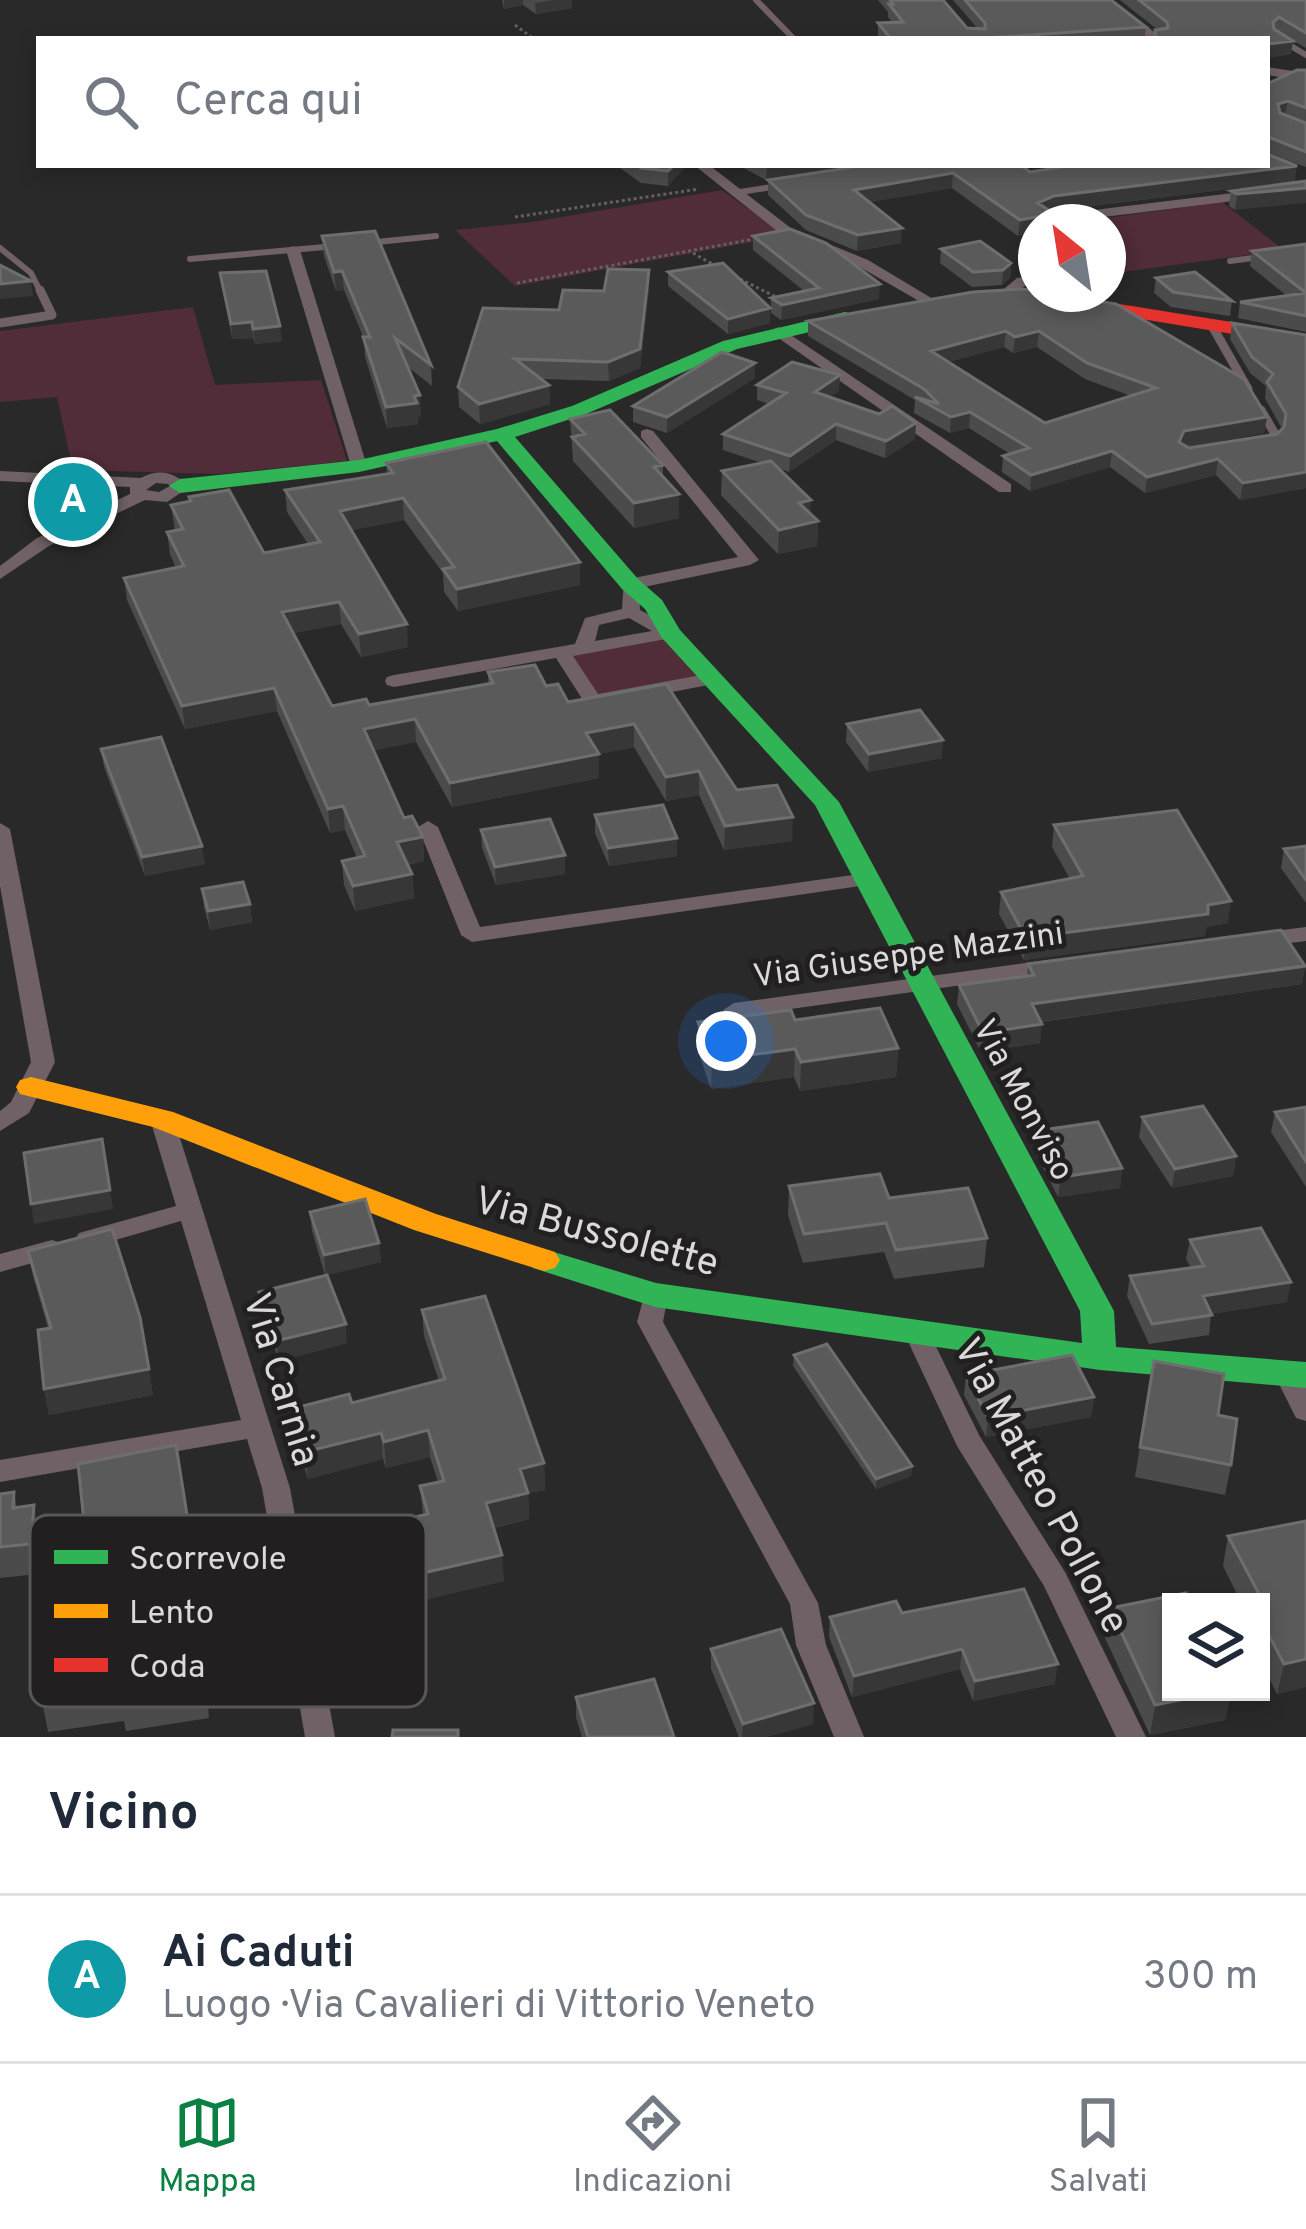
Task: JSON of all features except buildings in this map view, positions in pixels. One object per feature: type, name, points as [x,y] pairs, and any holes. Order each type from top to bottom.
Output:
[{"type":"street","points":[[1107,1],[1123,0]]},
{"type":"street","points":[[1107,1],[1153,36]]},
{"type":"street","points":[[1270,71],[1306,77]]},
{"type":"street","points":[[705,168],[787,232],[951,300]]},
{"type":"street","points":[[1126,208],[1305,180]]},
{"type":"street","points":[[292,250],[358,466]]},
{"type":"street","points":[[0,476],[141,489],[168,496],[180,486],[358,466],[502,434],[579,410],[730,345],[779,332],[951,300],[1018,294]]},
{"type":"street","points":[[1126,308],[1306,340]]},
{"type":"street","points":[[779,332],[1005,488]]},
{"type":"street","name":"Via Monviso","points":[[502,434],[631,598],[654,605],[670,633],[826,802],[1097,1311],[1100,1358]]},
{"type":"street","points":[[583,648],[590,622],[631,598],[749,560],[647,434]]},
{"type":"street","points":[[0,574],[43,542],[141,489]]},
{"type":"street","points":[[394,681],[670,633]]},
{"type":"street","points":[[561,652],[593,701],[712,679]]},
{"type":"street","points":[[428,827],[472,935],[867,879]]},
{"type":"street","points":[[0,829],[44,1062],[22,1107],[0,1123]]},
{"type":"street","points":[[1240,943],[1296,941]]},
{"type":"street","name":"Via Giuseppe Mazzini","points":[[734,1010],[1082,963]]},
{"type":"street","name":"Via Bussolette","points":[[31,1087],[162,1119],[425,1222],[655,1294],[1100,1358],[1296,1375]]},
{"type":"street","name":"Via Carnia","points":[[162,1119],[281,1515]]},
{"type":"street","points":[[0,1263],[191,1210]]},
{"type":"street","points":[[655,1294],[650,1322],[804,1603],[811,1646],[849,1737]]},
{"type":"street","name":"Via Matteo Pollone","points":[[918,1335],[967,1439],[1055,1580],[1131,1737]]},
{"type":"street","points":[[1296,1375],[1306,1411]]},
{"type":"street","points":[[0,1471],[258,1427]]},
{"type":"street","name":"Via Carnia","points":[[315,1707],[320,1737]]},
{"type":"lane","points":[[756,0],[791,36]]},
{"type":"lane","points":[[1278,38],[1306,55]]},
{"type":"lane","points":[[735,188],[783,185]]},
{"type":"lane","points":[[364,243],[436,236]]},
{"type":"lane","points":[[190,260],[340,246]]},
{"type":"lane","points":[[0,248],[31,273],[52,315],[0,323]]},
{"type":"lane","points":[[1229,261],[1268,256]]},
{"type":"lane","points":[[1211,324],[1275,434],[1273,441],[1257,445]]},
{"type":"path","points":[[515,25],[530,36]]},
{"type":"path","points":[[514,217],[735,188]]},
{"type":"path","points":[[517,283],[787,232]]},
{"type":"path","points":[[689,251],[826,321]]},
{"type":"shaded area","points":[[722,190],[777,230],[773,238],[515,286],[455,230],[532,222]]},
{"type":"shaded area","points":[[1222,202],[1284,250],[1126,272],[1126,215]]},
{"type":"shaded area","points":[[193,307],[215,385],[321,380],[347,461],[220,474],[73,470],[57,397],[0,402],[0,331]]},
{"type":"shaded area","points":[[670,633],[712,679],[593,701],[561,652]]},
{"type":"traffic: fast","points":[[180,486],[359,466],[502,434],[579,410],[730,345],[845,318]]},
{"type":"traffic: fast","points":[[502,434],[630,584],[654,605],[670,633],[826,802],[1097,1311],[1100,1358]]},
{"type":"traffic: fast","points":[[544,1260],[655,1295],[1100,1358],[1306,1375]]},
{"type":"traffic: slow","points":[[31,1087],[162,1119],[425,1222],[544,1260]]},
{"type":"traffic: jam","points":[[1126,311],[1306,340]]},
{"type":"place","name":"Ai Caduti","points":[[73,502]]}]
